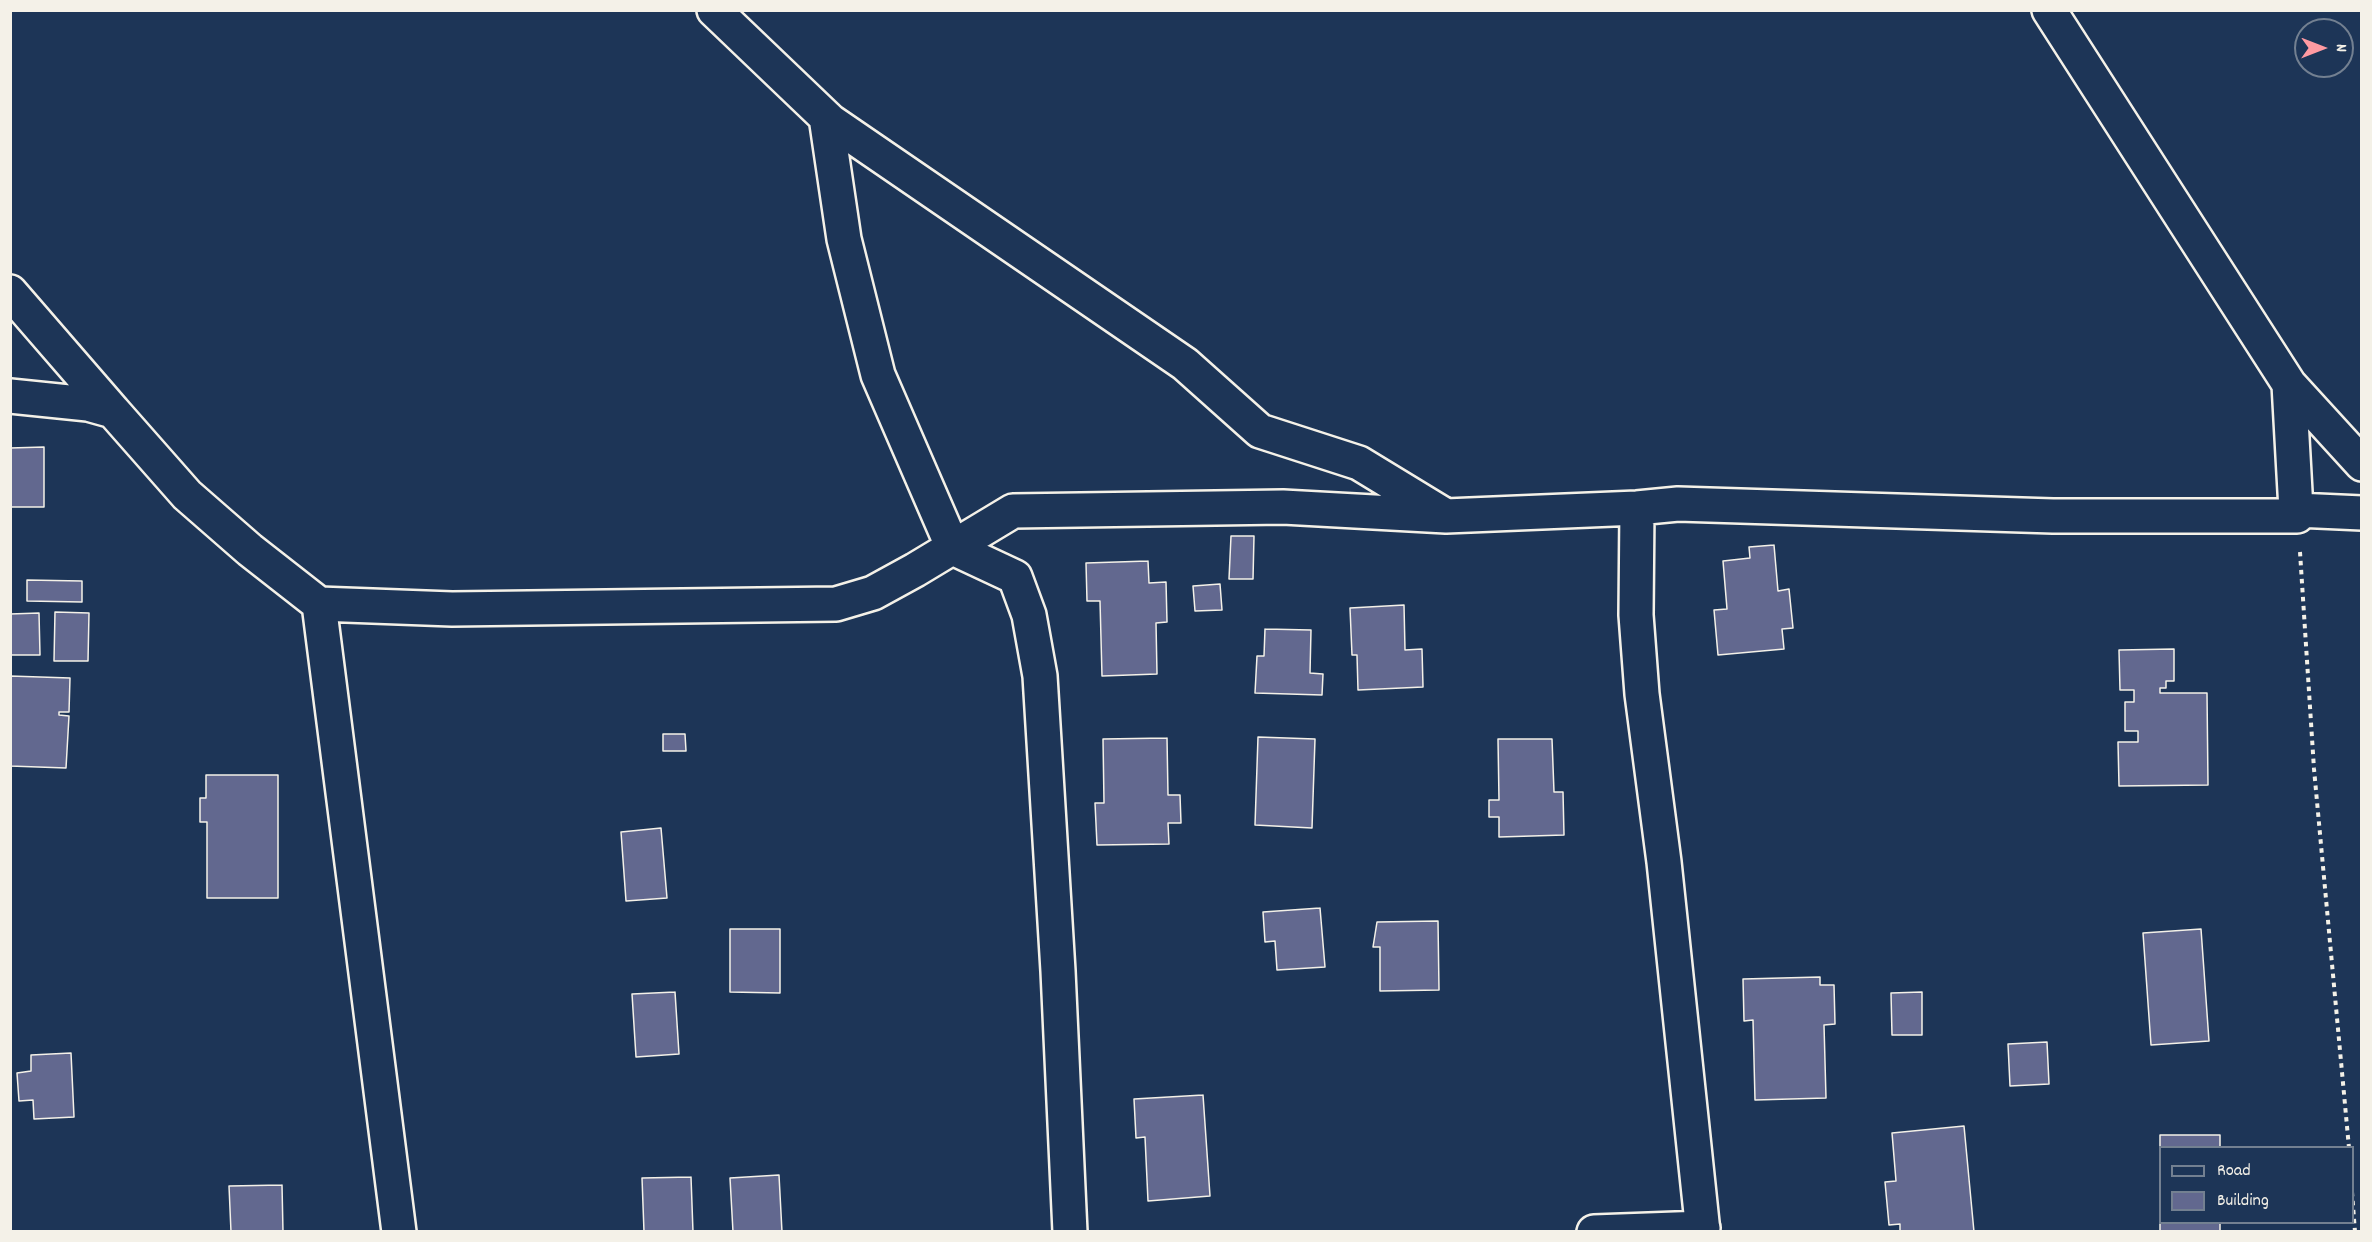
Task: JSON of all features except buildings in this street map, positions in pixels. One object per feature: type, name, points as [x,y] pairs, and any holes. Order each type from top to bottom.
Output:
[{"type":"street","points":[[714,10],[826,117],[1185,364],[1260,431],[1359,463],[1446,516]]},
{"type":"street","points":[[2049,10],[2289,384],[2361,464]]},
{"type":"street","points":[[826,117],[844,239],[878,375],[953,548],[1015,577],[1029,615],[1040,676],[1058,971],[1070,1232]]},
{"type":"street","points":[[10,291],[187,495],[250,550],[319,604],[452,609],[836,604],[873,592],[953,548],[1013,511],[1283,507],[1446,516],[1637,508],[1678,504],[2053,516],[2361,513]]},
{"type":"street","points":[[2289,384],[2297,513]]},
{"type":"street","points":[[10,396],[88,404],[113,411]]},
{"type":"street","points":[[1594,1232],[1703,1230],[1665,874],[1642,694],[1636,615],[1637,508]]},
{"type":"street","points":[[319,604],[399,1232]]},
{"type":"path","points":[[2297,513],[2314,769],[2349,1146]]}]
